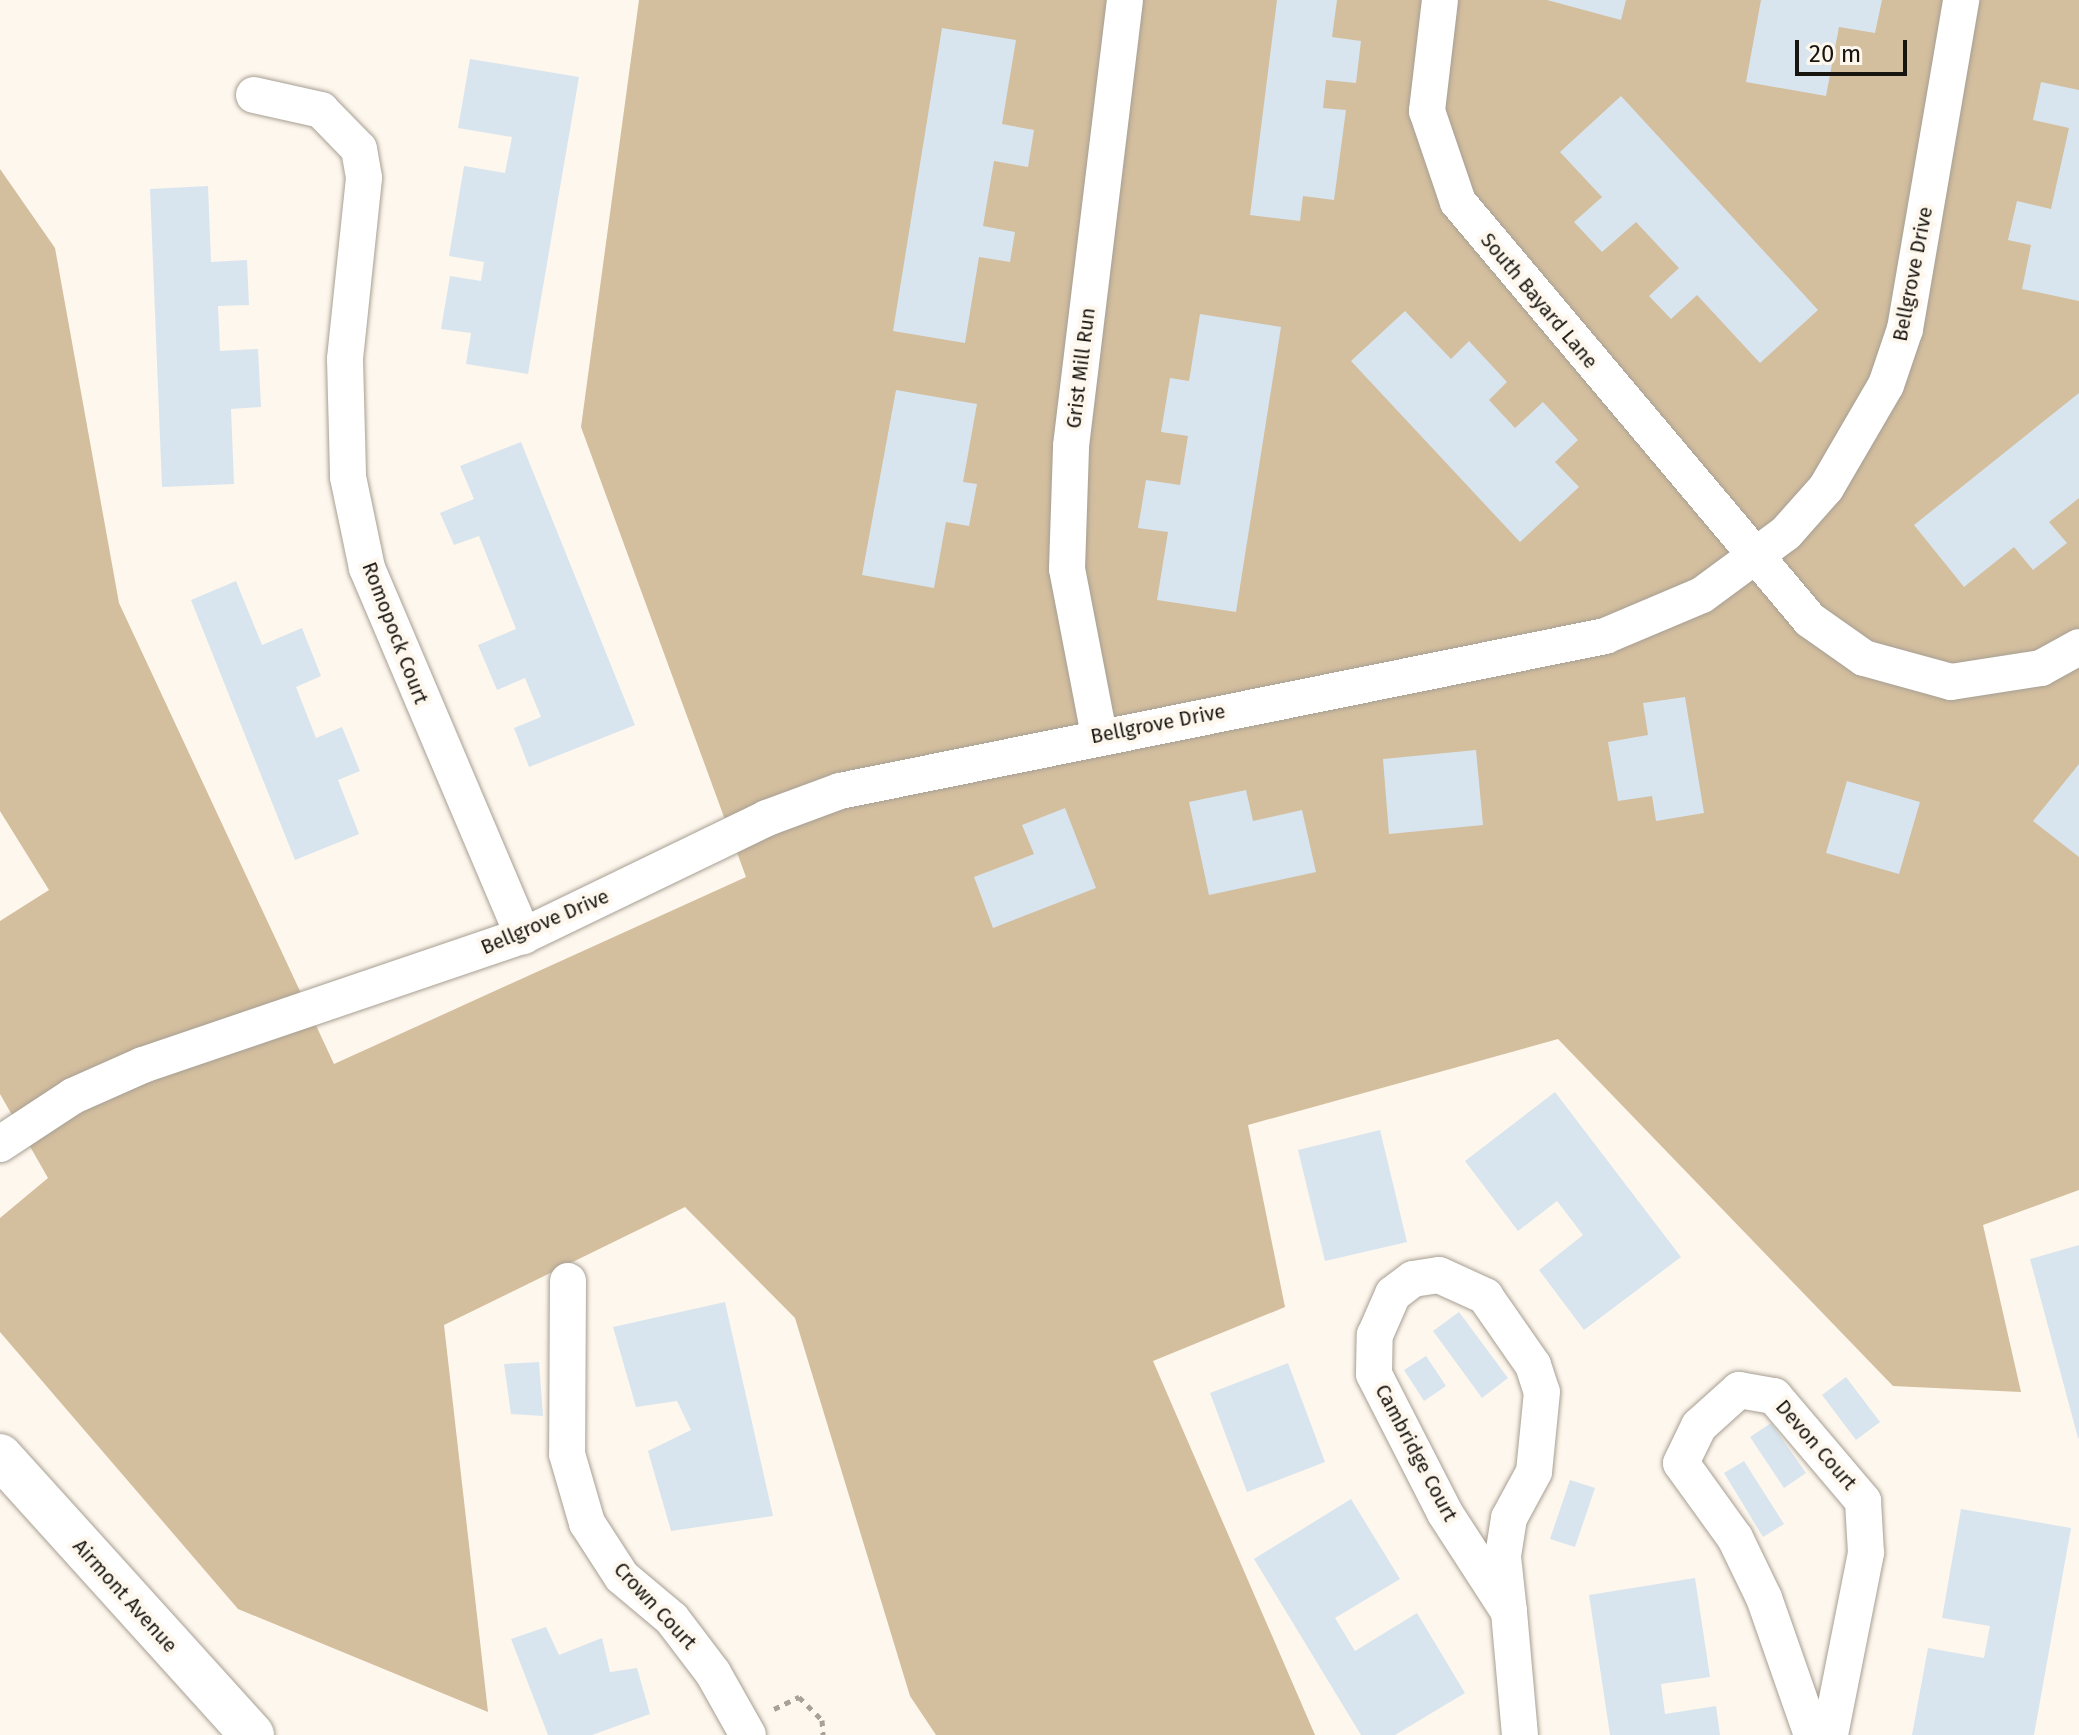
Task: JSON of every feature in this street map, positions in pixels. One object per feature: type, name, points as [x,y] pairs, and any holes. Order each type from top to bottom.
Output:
[{"type":"street","name":"Grist Mill Run","points":[[1099,735],[1067,569],[1071,446],[1125,0]]},
{"type":"street","name":"South Bayard Lane","points":[[1440,0],[1427,111],[1458,202],[1753,561],[1810,620],[1864,658],[1905,674],[1995,680],[2079,647]]},
{"type":"street","name":"Bellgrove Drive","points":[[0,1144],[73,1096],[143,1065],[523,936],[767,818],[840,791],[1099,735],[1605,636],[1702,595],[1753,561],[1826,488],[1886,385],[1905,329],[1961,0]]},
{"type":"street","name":"Romopock Court","points":[[254,95],[321,110],[359,149],[364,178],[345,359],[348,477],[373,583],[523,936]]},
{"type":"street","name":"Cambridge Court","points":[[1509,1612],[1445,1513],[1374,1374],[1375,1335],[1393,1294],[1413,1279],[1439,1275],[1485,1296],[1533,1365],[1542,1392],[1534,1472],[1509,1518],[1505,1544],[1520,1735]]},
{"type":"street","name":"Crown Court","points":[[568,1281],[567,1454],[587,1523],[622,1577],[680,1630],[746,1732]]},
{"type":"street","name":"Devon Court","points":[[1812,1735],[1764,1598],[1735,1538],[1681,1463],[1699,1426],[1739,1390],[1774,1396],[1863,1501],[1866,1553],[1830,1735]]},
{"type":"street","name":"Airmont Avenue","points":[[0,1456],[252,1735]]},
{"type":"path","points":[[746,1732],[799,1697],[822,1720],[823,1735]]},
{"type":"shaded area","points":[[639,0],[2079,0],[2079,1190],[1983,1225],[2021,1392],[1893,1386],[1558,1039],[1248,1125],[1285,1307],[1153,1361],[1315,1735],[936,1735],[910,1696],[795,1318],[685,1207],[444,1325],[488,1712],[238,1609],[0,1332],[0,1218],[48,1178],[0,1094],[0,921],[49,890],[0,811],[0,169],[55,248],[119,603],[334,1064],[746,877],[581,427]]},
{"type":"building","points":[[1277,0],[1337,0],[1332,37],[1361,41],[1356,83],[1326,80],[1323,108],[1346,110],[1334,200],[1303,196],[1300,221],[1250,215]]},
{"type":"building","points":[[1547,0],[1626,0],[1621,20]]},
{"type":"building","points":[[1761,0],[1882,0],[1875,33],[1839,27],[1826,96],[1746,82]]},
{"type":"building","points":[[942,28],[1016,40],[1002,124],[1034,130],[1028,167],[994,161],[983,226],[1015,232],[1010,262],[979,257],[965,343],[893,331]]},
{"type":"building","points":[[470,59],[579,77],[528,374],[466,364],[471,333],[441,329],[450,276],[481,281],[484,262],[449,256],[464,166],[505,173],[512,137],[458,128]]},
{"type":"building","points":[[2041,82],[2079,90],[2079,301],[2022,289],[2031,245],[2008,240],[2017,201],[2051,209],[2069,128],[2033,120]]},
{"type":"building","points":[[1621,96],[1818,310],[1760,363],[1697,295],[1671,319],[1649,296],[1679,268],[1636,222],[1602,252],[1574,222],[1602,197],[1560,152]]},
{"type":"building","points":[[208,186],[211,262],[247,260],[249,305],[218,306],[220,351],[258,349],[261,407],[231,409],[234,484],[162,487],[150,189]]},
{"type":"building","points":[[1405,311],[1451,359],[1469,341],[1507,382],[1489,400],[1515,428],[1543,402],[1578,440],[1555,462],[1579,487],[1520,542],[1351,361]]},
{"type":"building","points":[[1200,314],[1281,327],[1236,612],[1157,600],[1168,532],[1138,528],[1146,480],[1180,485],[1188,436],[1161,432],[1170,378],[1189,381]]},
{"type":"building","points":[[896,390],[977,404],[963,482],[977,484],[969,526],[946,522],[934,588],[862,575]]},
{"type":"building","points":[[2079,393],[2079,498],[2049,522],[2067,543],[2033,570],[2014,547],[1964,587],[1914,525]]},
{"type":"building","points":[[521,442],[635,725],[529,767],[514,728],[541,717],[525,678],[497,690],[478,645],[516,629],[479,536],[454,545],[440,513],[474,499],[460,466]]},
{"type":"building","points":[[236,581],[262,645],[302,628],[321,676],[296,687],[316,738],[342,727],[360,771],[338,780],[359,834],[295,860],[191,600]]},
{"type":"building","points":[[1685,697],[1704,813],[1656,821],[1652,796],[1618,801],[1608,742],[1648,735],[1643,703]]},
{"type":"building","points":[[1476,750],[1483,825],[1389,834],[1383,759]]},
{"type":"building","points":[[2079,764],[2079,857],[2033,821]]},
{"type":"building","points":[[1847,781],[1920,802],[1899,874],[1826,853]]},
{"type":"building","points":[[1246,790],[1253,821],[1302,810],[1316,872],[1209,895],[1189,802]]},
{"type":"building","points":[[1065,808],[1096,888],[993,928],[974,877],[1034,854],[1022,825]]},
{"type":"building","points":[[1555,1092],[1681,1257],[1584,1330],[1539,1270],[1583,1235],[1557,1201],[1518,1231],[1465,1161]]},
{"type":"building","points":[[1380,1130],[1407,1242],[1325,1261],[1298,1150]]},
{"type":"building","points":[[2079,1245],[2079,1438],[2078,1438],[2030,1259]]},
{"type":"building","points":[[725,1302],[773,1516],[671,1531],[648,1451],[691,1430],[677,1401],[636,1407],[613,1327]]},
{"type":"building","points":[[1459,1312],[1508,1378],[1482,1398],[1433,1331]]},
{"type":"building","points":[[1426,1356],[1446,1386],[1424,1401],[1404,1370]]},
{"type":"building","points":[[539,1362],[543,1416],[511,1414],[504,1364]]},
{"type":"building","points":[[1288,1363],[1325,1462],[1247,1492],[1210,1393]]},
{"type":"building","points":[[1846,1377],[1880,1422],[1856,1440],[1822,1395]]},
{"type":"building","points":[[1771,1423],[1806,1473],[1784,1488],[1750,1437]]},
{"type":"building","points":[[1744,1461],[1784,1524],[1763,1537],[1724,1473]]},
{"type":"building","points":[[1570,1480],[1595,1488],[1575,1547],[1550,1539]]},
{"type":"building","points":[[1351,1499],[1400,1579],[1335,1618],[1355,1651],[1417,1613],[1465,1693],[1395,1735],[1361,1735],[1254,1559]]},
{"type":"building","points":[[1961,1509],[2071,1528],[2034,1735],[1912,1735],[1928,1648],[1984,1658],[1990,1626],[1942,1618]]},
{"type":"building","points":[[1695,1578],[1710,1677],[1661,1684],[1665,1714],[1716,1706],[1720,1735],[1610,1735],[1589,1595]]},
{"type":"building","points":[[546,1627],[559,1655],[602,1638],[610,1672],[637,1668],[650,1714],[592,1735],[548,1735],[511,1639]]}]
